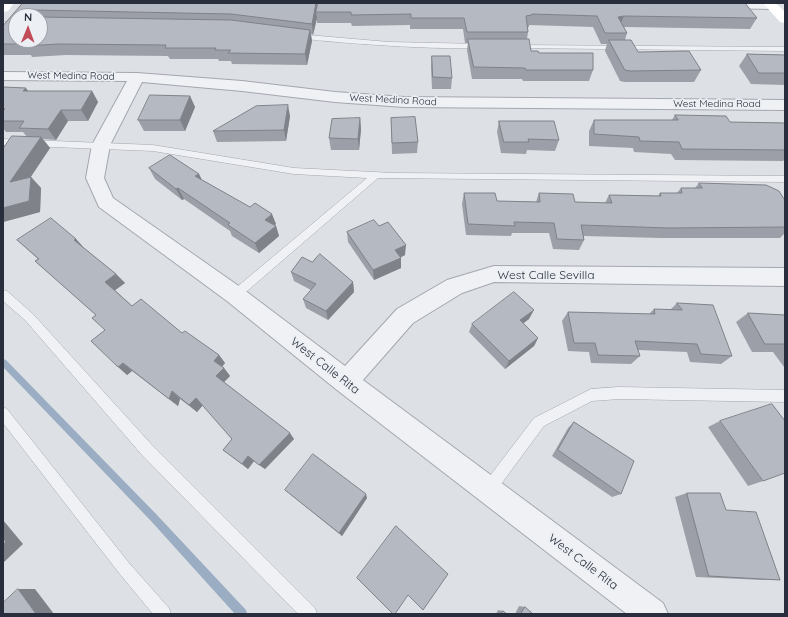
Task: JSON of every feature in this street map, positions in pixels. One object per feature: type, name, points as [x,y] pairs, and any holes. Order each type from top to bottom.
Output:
[{"type":"street","points":[[3,8],[8,3]]},
{"type":"street","points":[[702,4],[770,4],[785,19]]},
{"type":"street","name":"West Medina Road","points":[[3,76],[137,77],[242,86],[335,97],[404,102],[785,104]]},
{"type":"street","name":"West Calle Rita","points":[[137,77],[101,145],[95,178],[106,202],[235,295],[346,382],[652,614]]},
{"type":"street","name":"West Calle Sevilla","points":[[346,382],[405,316],[455,286],[494,274],[785,277]]},
{"type":"lane","points":[[289,35],[344,42],[413,46],[492,47]]},
{"type":"lane","points":[[508,47],[785,49]]},
{"type":"lane","points":[[3,142],[153,148],[294,171],[376,175],[785,179]]},
{"type":"lane","points":[[235,295],[376,175]]},
{"type":"lane","points":[[3,294],[29,317],[147,450],[309,614]]},
{"type":"lane","points":[[488,490],[539,422],[591,395],[619,393],[785,396]]},
{"type":"lane","points":[[3,413],[124,568],[163,614]]},
{"type":"building","points":[[23,3],[316,3],[312,24],[231,14],[48,10],[48,8],[19,8]]},
{"type":"building","points":[[318,3],[745,3],[757,18],[624,16],[618,17],[627,33],[605,33],[597,16],[532,14],[526,16],[528,32],[467,32],[464,18],[411,18],[411,14],[351,15],[351,12],[316,12]]},
{"type":"building","points":[[48,17],[231,20],[310,30],[305,54],[228,53],[231,50],[215,50],[216,48],[165,48],[166,45],[48,45]]},
{"type":"building","points":[[8,20],[8,44],[3,44],[3,26]]},
{"type":"building","points":[[468,39],[529,39],[531,51],[538,51],[539,53],[593,53],[593,70],[526,70],[525,68],[474,67]]},
{"type":"building","points":[[609,40],[631,40],[638,52],[689,51],[701,70],[625,70]]},
{"type":"building","points":[[747,54],[785,55],[785,73],[759,73]]},
{"type":"building","points":[[432,56],[450,56],[452,78],[433,77]]},
{"type":"building","points":[[3,87],[26,88],[23,91],[92,91],[81,110],[61,110],[48,129],[19,128],[24,121],[3,121],[3,111],[5,109],[3,109]]},
{"type":"building","points":[[150,95],[190,96],[180,120],[138,120]]},
{"type":"building","points":[[288,105],[284,130],[213,131],[256,106]]},
{"type":"building","points":[[675,115],[726,116],[730,122],[785,123],[785,150],[682,149],[679,142],[640,141],[639,137],[594,134],[594,120],[678,120]]},
{"type":"building","points":[[415,117],[418,142],[392,143],[391,118]]},
{"type":"building","points":[[360,118],[358,139],[329,138],[332,119]]},
{"type":"building","points":[[499,121],[554,121],[559,140],[528,139],[529,142],[504,142]]},
{"type":"building","points":[[12,136],[41,137],[10,182],[31,177],[29,201],[3,208],[3,149]]},
{"type":"building","points":[[170,155],[199,174],[195,176],[250,207],[255,203],[272,214],[265,220],[276,226],[255,243],[228,225],[230,223],[178,188],[176,189],[149,168]]},
{"type":"building","points":[[699,183],[766,185],[779,191],[785,199],[785,227],[669,228],[581,225],[584,240],[557,239],[554,223],[514,222],[515,226],[468,224],[464,193],[495,193],[497,201],[540,202],[539,193],[573,194],[575,202],[612,203],[609,195],[661,196],[660,193],[682,193],[681,188],[702,188]]},
{"type":"building","points":[[51,218],[76,239],[74,240],[116,274],[105,282],[132,306],[141,299],[182,333],[185,331],[219,355],[214,361],[224,368],[216,376],[290,433],[259,465],[248,456],[242,464],[223,450],[232,439],[196,398],[189,405],[172,391],[169,399],[123,363],[118,367],[91,341],[105,330],[92,318],[96,315],[35,261],[39,259],[17,240]]},
{"type":"building","points":[[374,220],[379,226],[388,222],[406,245],[395,250],[401,258],[373,270],[347,232]]},
{"type":"building","points":[[320,254],[353,282],[326,311],[303,299],[316,284],[291,272],[302,257],[312,262]]},
{"type":"building","points":[[514,292],[534,310],[520,320],[538,338],[509,361],[472,324]]},
{"type":"building","points":[[677,303],[713,305],[732,356],[701,354],[697,344],[635,341],[640,356],[598,355],[595,343],[574,343],[568,312],[655,314],[654,309],[682,310]]},
{"type":"building","points":[[748,313],[785,315],[785,344],[765,344]]},
{"type":"building","points":[[772,404],[785,421],[785,473],[763,481],[720,421]]},
{"type":"building","points":[[574,422],[634,461],[621,494],[558,450]]},
{"type":"building","points":[[313,454],[366,494],[339,533],[285,490]]},
{"type":"building","points":[[687,493],[720,493],[726,510],[756,512],[780,580],[709,576]]},
{"type":"building","points":[[396,526],[448,574],[423,610],[408,595],[395,614],[393,614],[357,578]]},
{"type":"building","points":[[3,538],[6,542],[3,545]]},
{"type":"building","points":[[18,589],[36,614],[3,614],[3,603]]},
{"type":"building","points":[[525,607],[533,614],[521,614]]},
{"type":"waterway","points":[[3,362],[154,518],[242,614]]}]
